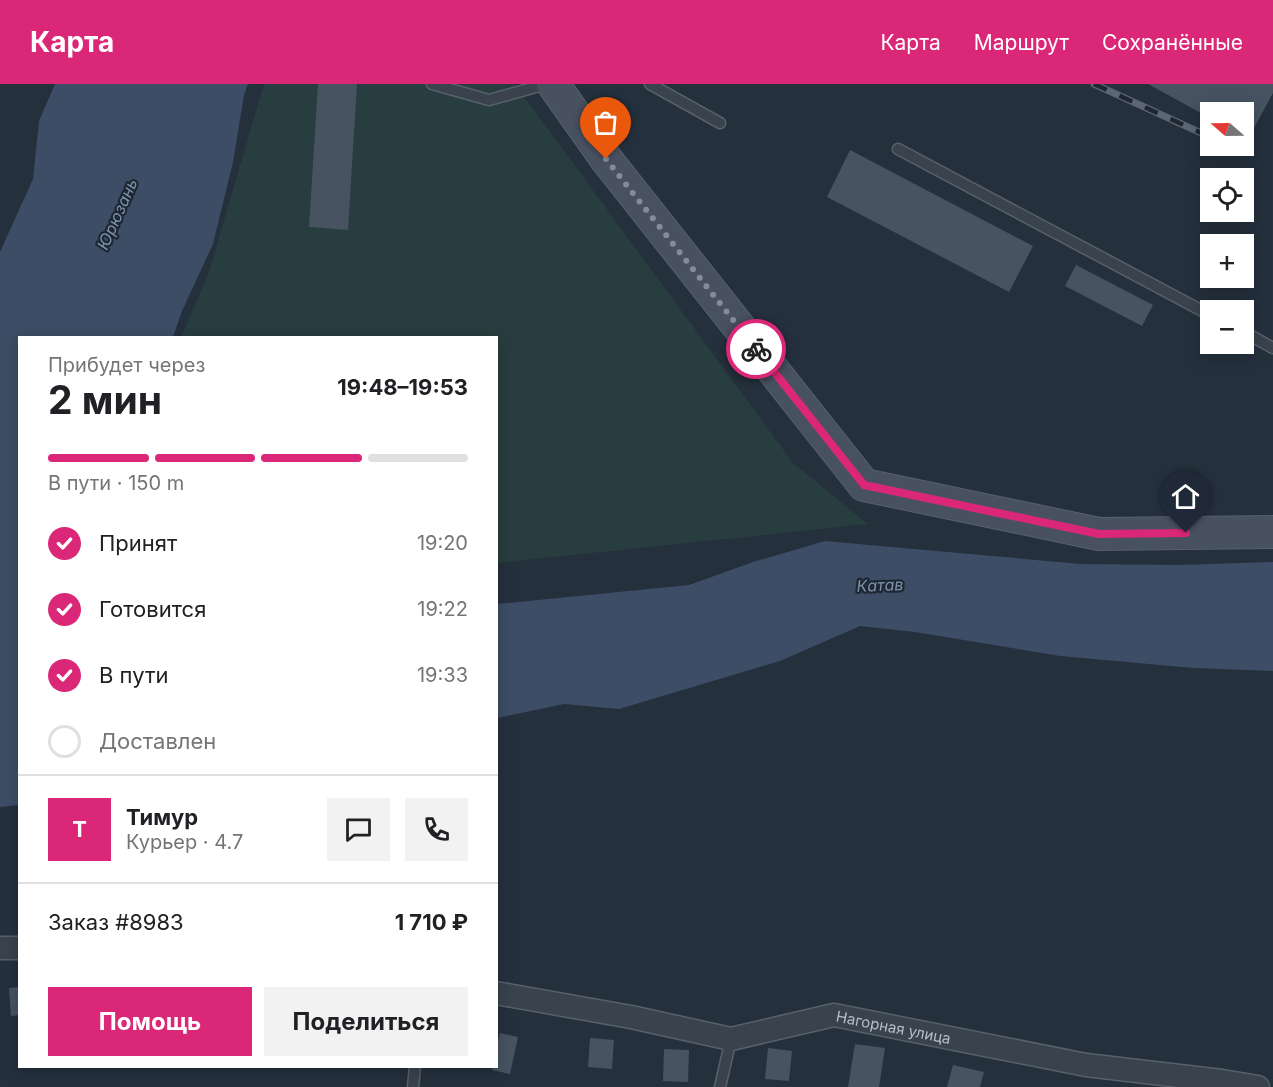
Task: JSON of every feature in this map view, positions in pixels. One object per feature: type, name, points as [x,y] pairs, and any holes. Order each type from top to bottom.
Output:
[{"type":"street","points":[[553,84],[606,159],[864,485],[1099,534],[1273,532]]},
{"type":"street","points":[[0,948],[18,948]]},
{"type":"street","name":"Нагорная улица","points":[[498,993],[631,1017],[731,1039],[834,1015],[1086,1065],[1258,1087]]},
{"type":"lane","points":[[432,84],[489,100],[547,84]]},
{"type":"lane","points":[[650,84],[720,123]]},
{"type":"lane","points":[[898,148],[1200,310]]},
{"type":"lane","points":[[1254,338],[1273,348]]},
{"type":"lane","points":[[720,1087],[731,1039]]},
{"type":"lane","points":[[413,1087],[415,1068]]},
{"type":"green space","points":[[264,84],[515,84],[793,463],[868,524],[498,563],[498,336],[182,336],[209,272]]},
{"type":"water","name":"Юрюзань","points":[[55,84],[248,84],[244,95],[233,162],[213,244],[182,311],[173,336],[18,336],[18,805],[0,807],[0,252],[33,179],[39,121]]},
{"type":"water","name":"Катав","points":[[825,541],[1081,564],[1178,565],[1273,562],[1273,671],[1193,668],[1060,656],[915,632],[860,626],[780,661],[619,709],[564,704],[498,718],[498,604],[689,585],[753,562]]},
{"type":"building","points":[[318,84],[357,84],[348,230],[309,227]]},
{"type":"building","points":[[1148,84],[1273,84],[1273,93],[1254,128],[1254,102],[1200,102],[1200,113]]},
{"type":"building","points":[[850,150],[1033,246],[1009,292],[827,197]]},
{"type":"building","points":[[1076,265],[1153,305],[1142,326],[1065,286]]},
{"type":"building","points":[[18,987],[18,1015],[11,1016],[9,988]]},
{"type":"building","points":[[500,1033],[518,1037],[510,1074],[492,1070],[498,1068]]},
{"type":"building","points":[[590,1038],[614,1040],[612,1069],[588,1067]]},
{"type":"building","points":[[855,1044],[885,1048],[879,1087],[848,1087]]},
{"type":"building","points":[[768,1048],[792,1051],[789,1081],[765,1079]]},
{"type":"building","points":[[664,1049],[689,1050],[688,1082],[663,1081]]},
{"type":"building","points":[[953,1065],[984,1072],[980,1087],[947,1087]]},
{"type":"railway","points":[[1094,84],[1200,132]]},
{"type":"way so far","points":[[606,159],[756,349]]},
{"type":"route","points":[[756,349],[864,485],[917,498],[1099,534],[1186,533]]}]
